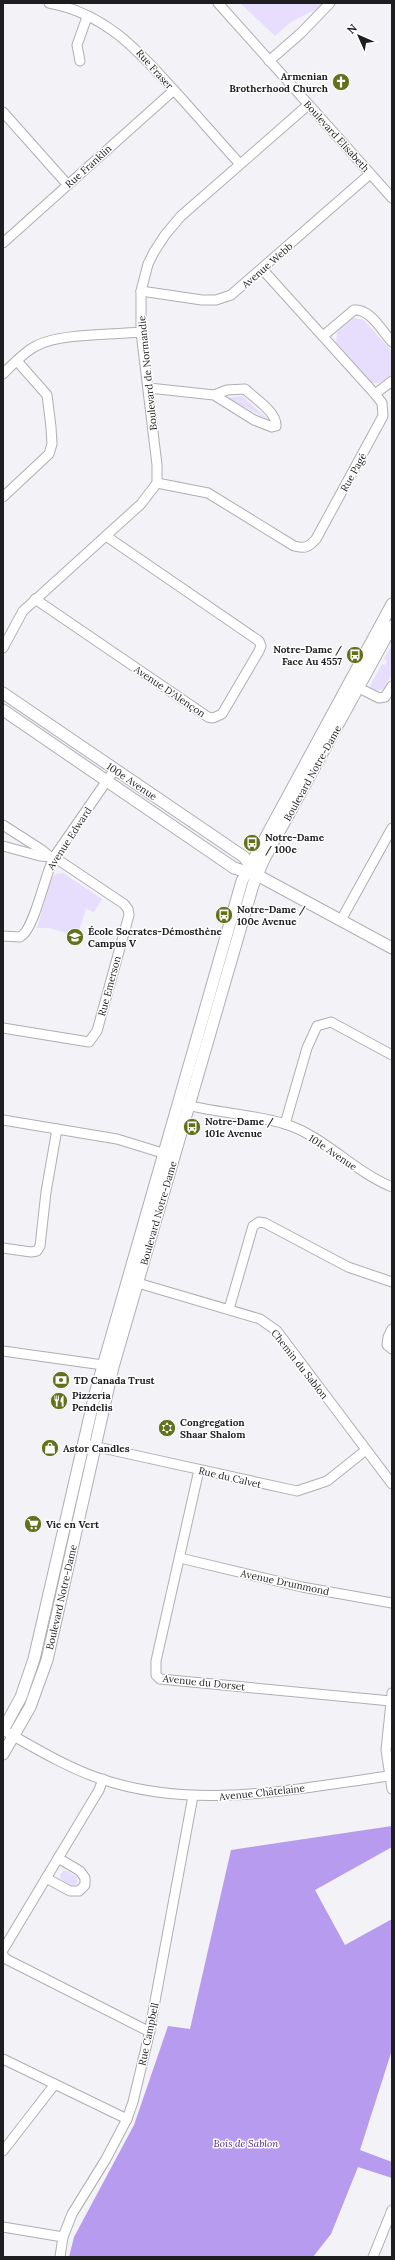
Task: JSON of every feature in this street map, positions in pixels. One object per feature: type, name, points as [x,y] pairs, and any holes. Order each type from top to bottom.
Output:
[{"type":"street","name":"Rue Fraser","points":[[49,3],[69,8],[114,30],[137,49],[240,164]]},
{"type":"street","name":"Boulevard Elisabeth","points":[[218,3],[392,198]]},
{"type":"street","points":[[269,61],[301,33],[330,3]]},
{"type":"street","points":[[80,61],[77,45],[87,16]]},
{"type":"street","name":"Rue Franklin","points":[[3,243],[67,184],[174,90]]},
{"type":"street","name":"Boulevard de Normandie","points":[[157,483],[157,465],[149,388],[141,332],[141,292],[148,264],[165,234],[181,216],[308,105]]},
{"type":"street","points":[[3,112],[67,184]]},
{"type":"street","name":"Avenue Webb","points":[[141,292],[216,300],[231,295],[262,270],[370,174]]},
{"type":"street","name":"Rue Pagé","points":[[157,483],[208,493],[294,546],[302,548],[309,547],[316,539],[383,416],[382,403],[375,394],[262,270]]},
{"type":"street","points":[[323,336],[354,310],[359,309],[366,312],[392,342]]},
{"type":"street","points":[[3,374],[37,345],[46,342],[62,339],[141,332]]},
{"type":"street","points":[[3,497],[49,454],[52,444],[47,395],[17,361]]},
{"type":"street","points":[[375,394],[392,381]]},
{"type":"street","points":[[149,388],[214,395],[254,420],[272,427],[276,426],[276,421],[271,413],[245,390],[227,390],[214,395]]},
{"type":"street","points":[[3,648],[23,611],[140,504],[157,483]]},
{"type":"street","name":"Avenue D'Alençon","points":[[35,599],[208,717],[213,718],[222,714],[259,651],[261,646],[259,641],[106,536]]},
{"type":"street","name":"Boulevard Notre-Dame","points":[[3,1730],[21,1697],[34,1659],[84,1444],[133,1281],[251,870],[353,685],[392,604]]},
{"type":"street","name":"Boulevard Notre-Dame","points":[[353,685],[392,626]]},
{"type":"street","points":[[353,685],[382,698],[387,695],[392,686]]},
{"type":"street","name":"100e Avenue","points":[[3,693],[244,857],[251,870]]},
{"type":"street","name":"100e Avenue","points":[[3,710],[234,868],[251,870],[392,948]]},
{"type":"street","name":"Avenue Edward","points":[[3,936],[20,937],[29,931],[51,856],[115,769]]},
{"type":"street","points":[[3,825],[51,856]]},
{"type":"street","points":[[341,920],[392,828]]},
{"type":"street","points":[[3,846],[40,856],[51,856]]},
{"type":"street","name":"Rue Emerson","points":[[3,1028],[89,1042],[97,1030],[129,915],[128,909],[124,904],[51,856]]},
{"type":"street","points":[[285,1124],[307,1048],[317,1026],[330,1022],[392,1055]]},
{"type":"street","name":"101e Avenue","points":[[184,1104],[285,1124],[312,1136],[350,1164],[392,1186]]},
{"type":"street","points":[[3,1120],[117,1139],[169,1155]]},
{"type":"street","points":[[3,1248],[31,1252],[37,1251],[40,1246],[46,1192],[57,1129]]},
{"type":"street","points":[[229,1309],[254,1226],[259,1222],[265,1223],[298,1239],[348,1267],[392,1282]]},
{"type":"street","name":"Chemin du Sablon","points":[[133,1281],[260,1319],[277,1331],[392,1484]]},
{"type":"street","points":[[392,1329],[388,1337],[387,1345],[392,1349]]},
{"type":"street","points":[[3,1351],[108,1366]]},
{"type":"street","name":"Boulevard Notre-Dame","points":[[3,1754],[14,1737],[32,1702],[45,1666],[95,1446],[108,1366]]},
{"type":"street","name":"Rue du Calvet","points":[[84,1444],[297,1491],[327,1481],[366,1450]]},
{"type":"street","name":"Avenue du Dorset","points":[[199,1470],[156,1661],[156,1675],[160,1679],[391,1697]]},
{"type":"street","name":"Avenue Drummond","points":[[180,1558],[302,1587],[392,1603]]},
{"type":"street","points":[[391,1697],[386,1750],[392,1789]]},
{"type":"street","name":"Avenue Châtelaine","points":[[3,1730],[51,1757],[103,1779],[139,1788],[193,1796],[239,1796],[389,1776]]},
{"type":"street","points":[[3,1950],[103,1779]]},
{"type":"street","name":"Rue Campbell","points":[[60,2257],[63,2238],[72,2214],[106,2159],[127,2119],[150,2032],[193,1796]]},
{"type":"street","points":[[46,1878],[70,1891],[79,1891],[85,1885],[85,1878],[80,1871],[58,1858]]},
{"type":"street","points":[[3,1955],[6,1959],[150,2032]]},
{"type":"street","points":[[3,2059],[127,2119]]},
{"type":"street","points":[[3,2151],[52,2090],[55,2084]]},
{"type":"street","points":[[373,2257],[392,2210]]},
{"type":"street","points":[[3,2227],[63,2238]]},
{"type":"shaded area","points":[[240,3],[328,3],[291,22],[275,36]]},
{"type":"shaded area","points":[[353,318],[364,320],[392,352],[392,374],[381,382],[375,383],[368,380],[336,342],[337,332]]},
{"type":"shaded area","points":[[242,396],[268,419],[269,420],[228,398]]},
{"type":"shaded area","points":[[392,645],[392,673],[384,689],[375,691],[370,686],[382,664],[385,665],[387,661],[384,659]]},
{"type":"shaded area","points":[[63,873],[102,899],[94,912],[86,909],[77,937],[50,928],[37,928],[52,878],[56,874]]},
{"type":"shaded area","points":[[63,1871],[67,1871],[77,1877],[77,1884],[72,1886],[61,1879],[60,1875]]},
{"type":"green space","name":"Bois de Sablon","points":[[392,1826],[392,1847],[315,1890],[345,1945],[392,1919],[392,2050],[360,2150],[392,2162],[392,2178],[358,2167],[331,2234],[313,2257],[69,2257],[74,2237],[134,2125],[168,2026],[190,2029],[231,1850]]},
{"type":"place","name":"Armenian Brotherhood Church","points":[[341,82]]},
{"type":"place","name":"Notre-Dame / Face Au 4557","points":[[355,655]]},
{"type":"place","name":"Notre-Dame / 100e","points":[[252,843]]},
{"type":"place","name":"Notre-Dame / 100e Avenue","points":[[224,915]]},
{"type":"place","name":"École Socrates-Démosthène Campus V","points":[[75,937]]},
{"type":"place","name":"Notre-Dame / 101e Avenue","points":[[192,1127]]},
{"type":"place","name":"TD Canada Trust","points":[[61,1380]]},
{"type":"place","name":"Pizzeria Pendelis","points":[[59,1401]]},
{"type":"place","name":"Congregation Shaar Shalom","points":[[167,1428]]},
{"type":"place","name":"Astor Candles","points":[[50,1448]]},
{"type":"place","name":"Vie en Vert","points":[[33,1524]]}]
